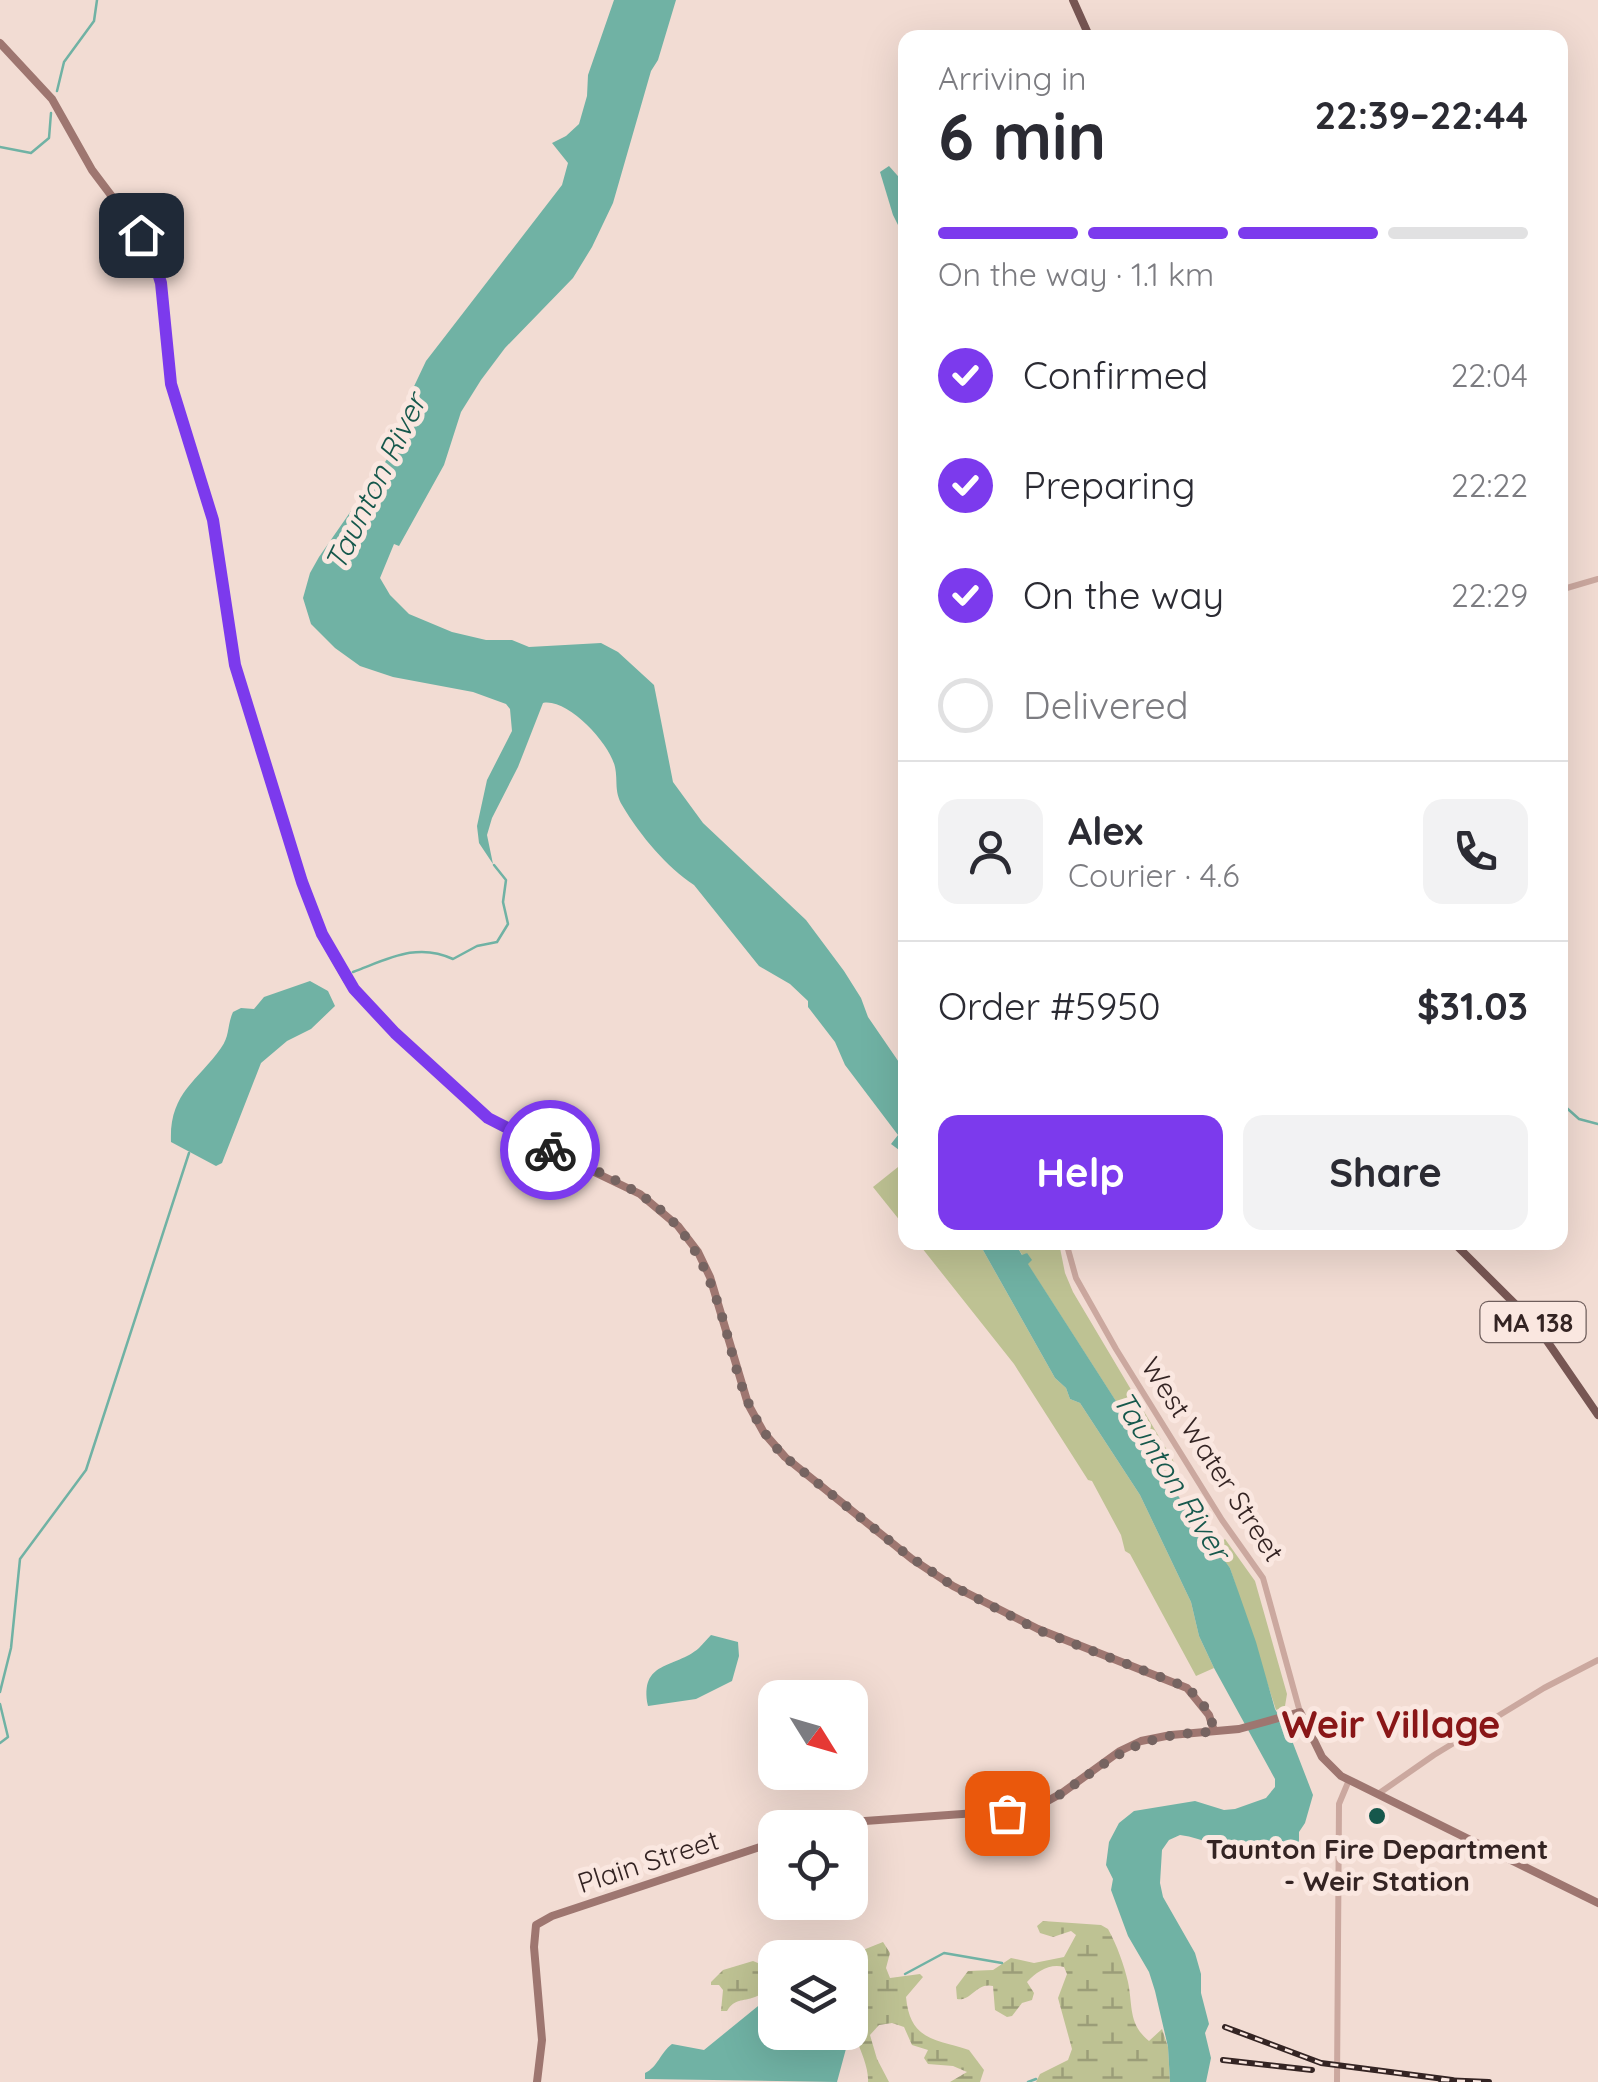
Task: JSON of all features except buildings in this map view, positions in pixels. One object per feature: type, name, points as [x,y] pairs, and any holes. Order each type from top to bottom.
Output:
[{"type":"main road","points":[[1073,0],[1086,30]]},
{"type":"main road","points":[[0,43],[47,91],[92,170],[154,260],[164,299],[171,384],[213,520],[238,677],[312,910],[335,960],[354,989],[395,1033],[493,1121],[632,1189],[678,1226],[698,1252],[710,1277],[748,1404],[770,1442],[793,1464],[906,1554],[953,1586],[1038,1630],[1181,1684],[1211,1718],[1209,1732]]},
{"type":"main road","name":"MA 138","points":[[1461,1250],[1536,1325],[1598,1415]]},
{"type":"main road","points":[[868,1821],[1026,1811],[1047,1803],[1133,1745],[1161,1736],[1244,1728],[1300,1712]]},
{"type":"main road","name":"West Water Street","points":[[1300,1712],[1324,1760],[1348,1780],[1598,1902]]},
{"type":"main road","name":"Plain Street","points":[[538,2082],[542,2040],[534,1948],[536,1925],[758,1848]]},
{"type":"street","points":[[1568,588],[1598,579]]},
{"type":"street","name":"West Water Street","points":[[1068,1250],[1076,1278],[1116,1349],[1265,1582],[1300,1712]]},
{"type":"street","points":[[1377,1795],[1434,1755],[1598,1660]]},
{"type":"street","points":[[1337,2082],[1339,1804],[1348,1780]]},
{"type":"green space","points":[[898,1167],[898,1218],[873,1187]]},
{"type":"green space","points":[[924,1250],[983,1250],[1055,1378],[1066,1388],[1070,1399],[1080,1403],[1140,1495],[1191,1602],[1199,1636],[1214,1668],[1196,1676],[1125,1551],[1121,1535],[1092,1481],[1014,1364]]},
{"type":"green space","points":[[1019,1250],[1060,1250],[1073,1292],[1177,1467],[1164,1476],[1027,1263],[1027,1253],[1023,1256]]},
{"type":"green space","points":[[1225,1539],[1255,1581],[1287,1694],[1285,1706],[1276,1710],[1230,1568],[1214,1547]]},
{"type":"green space","points":[[1043,1921],[1101,1925],[1108,1929],[1128,1982],[1138,2028],[1149,2041],[1162,2029],[1168,2047],[1170,2082],[1036,2082],[1040,2074],[1068,2060],[1072,2049],[1058,1998],[1067,1974],[1064,1967],[1049,1967],[1031,1978],[1027,1982],[1034,1993],[1032,2000],[1022,2003],[1012,2016],[995,2010],[993,1986],[957,1999],[956,1987],[968,1971],[993,1970],[1011,1958],[1034,1963],[1064,1957],[1076,1935],[1071,1931],[1053,1937],[1040,1933],[1037,1926]]},
{"type":"green space","points":[[883,1942],[890,1953],[886,1968],[890,1978],[920,1974],[923,1977],[906,1997],[913,2023],[927,2036],[969,2050],[984,2070],[980,2082],[950,2082],[967,2072],[953,2066],[928,2064],[924,2058],[928,2050],[912,2045],[904,2027],[892,2023],[879,2025],[870,2035],[889,2082],[868,2082],[860,2050],[868,2050],[868,1948]]},
{"type":"green space","points":[[758,1963],[758,1995],[721,2011],[723,1990],[711,1982],[723,1970]]},
{"type":"water","name":"Taunton River","points":[[614,0],[676,0],[613,203],[592,247],[573,278],[505,348],[481,380],[461,412],[444,465],[399,546],[394,544],[380,578],[409,614],[452,632],[486,640],[512,640],[529,647],[601,643],[618,652],[654,685],[673,782],[703,823],[806,920],[844,971],[868,1017],[898,1061],[898,1135],[845,1065],[835,1042],[808,1007],[808,1001],[790,984],[759,966],[694,885],[664,860],[637,828],[620,800],[611,757],[586,724],[564,708],[543,703],[518,767],[492,818],[487,835],[493,864],[479,843],[477,826],[487,780],[512,731],[510,709],[473,692],[393,677],[360,666],[311,624],[303,598],[319,557],[392,452],[408,399],[426,361],[562,185],[568,163],[552,143],[579,124],[588,75]]},
{"type":"water","points":[[889,166],[898,176],[898,225],[893,215],[880,172]]},
{"type":"water","points":[[310,981],[328,991],[335,1006],[311,1029],[287,1041],[261,1063],[222,1163],[216,1166],[171,1142],[180,1100],[224,1044],[233,1012],[254,1009],[264,997]]},
{"type":"water","points":[[983,1250],[1027,1253],[1032,1260],[1028,1264],[1166,1479],[1230,1568],[1275,1709],[1313,1795],[1299,1832],[1299,1845],[1252,1854],[1180,1835],[1169,1840],[1162,1850],[1163,1897],[1195,1953],[1201,1974],[1201,1993],[1209,2024],[1205,2033],[1211,2058],[1206,2082],[1170,2082],[1168,2047],[1155,1991],[1111,1890],[1113,1879],[1106,1865],[1109,1842],[1119,1823],[1134,1811],[1195,1801],[1224,1810],[1235,1809],[1266,1798],[1275,1787],[1275,1779],[1214,1668],[1199,1636],[1191,1602],[1140,1495],[1080,1403],[1070,1399],[1066,1388],[1055,1378]]},
{"type":"water","points":[[711,1635],[738,1642],[739,1656],[732,1681],[696,1699],[648,1706],[649,1680],[654,1673],[690,1655]]},
{"type":"water","points":[[758,2006],[758,2050],[846,2050],[837,2082],[645,2079],[645,2073],[672,2044],[704,2050]]},
{"type":"waterway","points":[[57,91],[64,62],[94,21],[97,0]]},
{"type":"waterway","points":[[0,147],[31,153],[49,138],[51,113]]},
{"type":"waterway","points":[[353,972],[415,952],[453,959],[477,946],[497,942],[508,924],[503,902],[506,880],[494,865]]},
{"type":"waterway","points":[[1568,1109],[1579,1119],[1598,1124]]},
{"type":"waterway","points":[[0,1692],[11,1648],[20,1559],[86,1470],[189,1153]]},
{"type":"waterway","points":[[0,1704],[8,1737],[0,1743]]},
{"type":"waterway","points":[[905,1974],[944,1953],[1002,1963]]},
{"type":"waterway","points":[[1028,2082],[1036,2079]]},
{"type":"railway","points":[[1225,2027],[1321,2063],[1452,2080]]},
{"type":"railway","points":[[1223,2060],[1312,2070]]},
{"type":"railway","points":[[1441,2080],[1489,2082]]},
{"type":"way so far","points":[[550,1150],[640,1194],[665,1213],[688,1239],[702,1259],[718,1299],[743,1394],[764,1433],[785,1457],[938,1577],[1038,1630],[1184,1686],[1211,1718],[1214,1732],[1161,1736],[1137,1743],[1112,1756],[1047,1803],[1007,1813]]},
{"type":"place","name":"Taunton Fire Department - Weir Station","points":[[1377,1816]]},
{"type":"district","name":"Weir Village","points":[[1391,1724]]},
{"type":"route","points":[[141,235],[161,283],[171,384],[220,552],[235,665],[302,882],[322,934],[354,989],[395,1033],[488,1118],[550,1150]]}]
